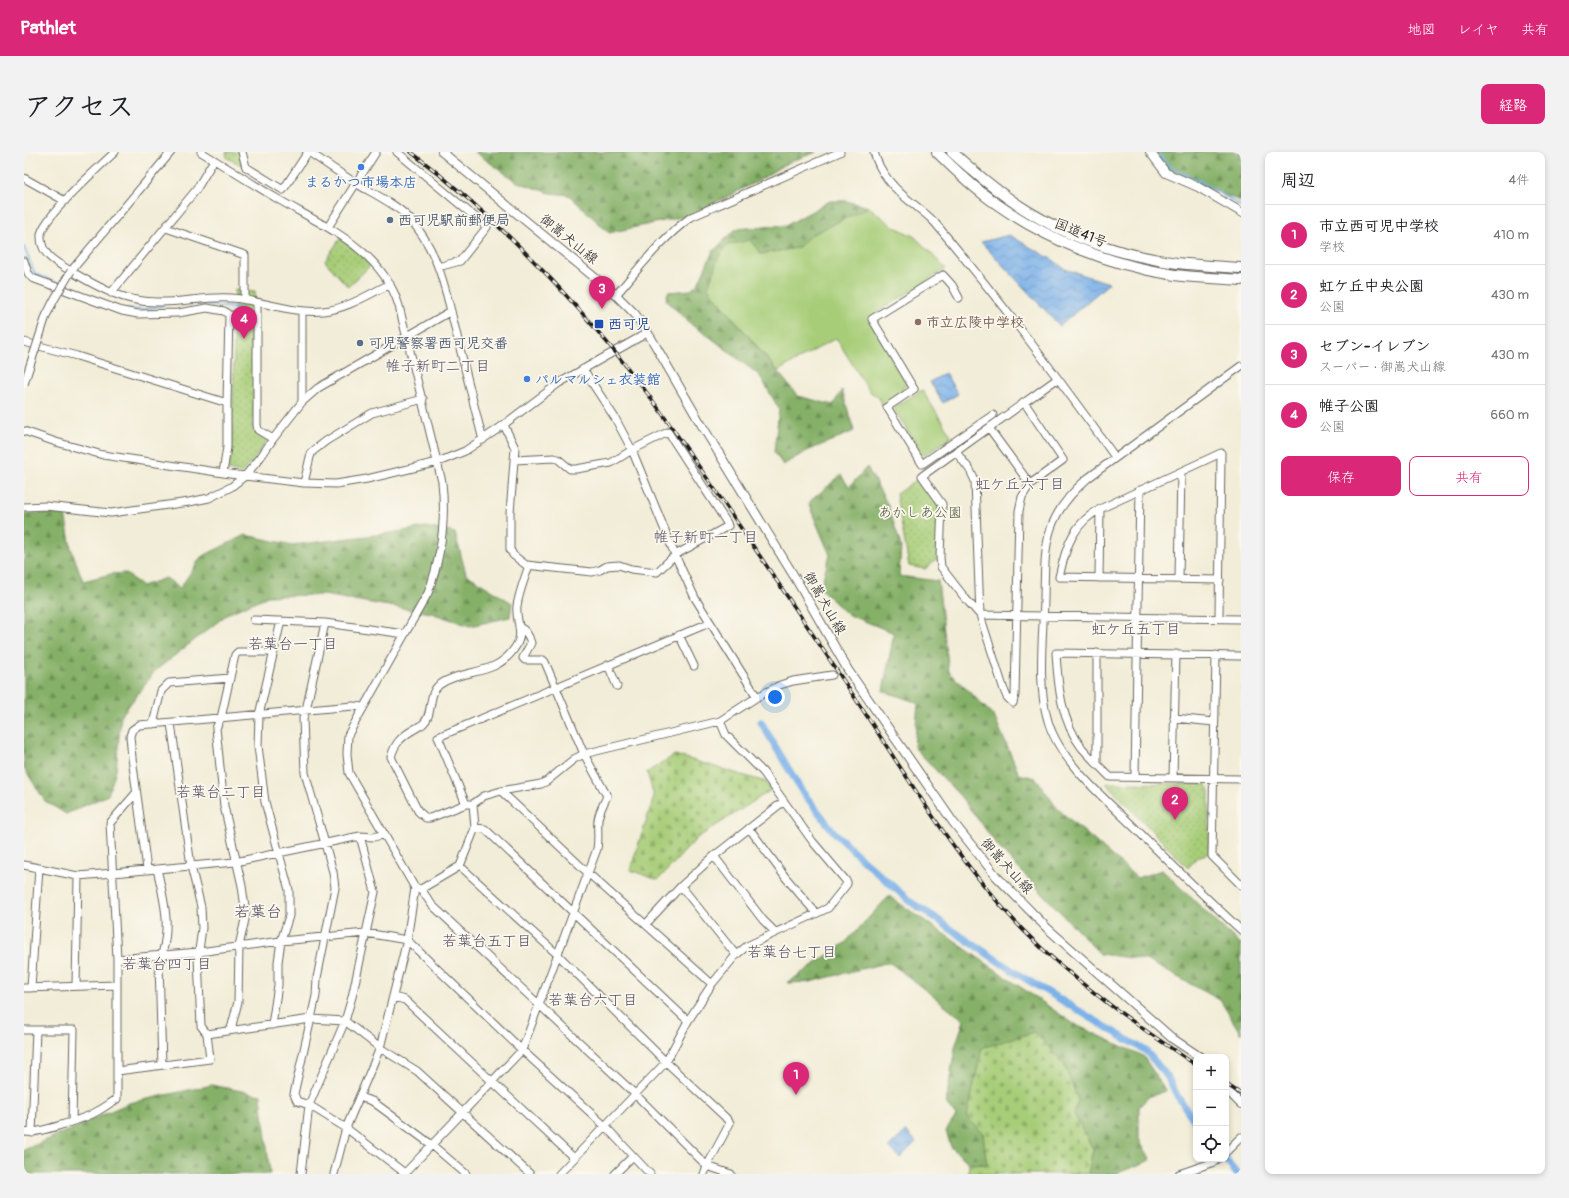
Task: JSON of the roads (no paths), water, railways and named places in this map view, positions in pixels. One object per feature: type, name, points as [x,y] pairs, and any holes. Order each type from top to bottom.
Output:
[{"type":"highway","name":"国道41号","points":[[937,152],[990,200],[1022,221],[1056,240],[1129,266],[1174,274],[1241,280]]},
{"type":"highway","name":"国道41号","points":[[952,152],[1004,195],[1029,212],[1082,238],[1128,252],[1176,263],[1241,268]]},
{"type":"main road","name":"御嵩犬山線","points":[[442,152],[616,295],[635,314],[793,574],[848,670],[953,822],[996,876],[1047,928],[1173,1039],[1196,1054]]},
{"type":"main road","points":[[1150,152],[1166,172],[1198,187],[1241,212]]},
{"type":"main road","points":[[1227,1090],[1241,1104]]},
{"type":"street","points":[[115,152],[65,201],[46,223],[41,234],[42,248],[51,260],[111,293],[132,300],[156,302],[207,298],[232,298],[302,312],[325,311],[349,304],[390,284]]},
{"type":"street","points":[[24,384],[46,316],[71,271],[171,152]]},
{"type":"street","points":[[201,152],[276,198],[328,227],[369,257],[390,284],[396,295],[423,399],[438,462],[444,497],[438,560],[428,593],[348,735],[347,754],[350,773],[418,888],[432,905],[635,1094],[707,1166],[731,1174]]},
{"type":"street","points":[[242,152],[246,167],[283,190],[309,152],[394,206],[407,216],[418,228],[430,246],[438,267],[451,311],[483,440]]},
{"type":"street","points":[[328,227],[376,152]]},
{"type":"street","points":[[397,152],[487,227],[460,261],[438,267]]},
{"type":"street","points":[[616,295],[660,243],[691,217],[840,152]]},
{"type":"street","points":[[874,152],[879,166],[888,180],[898,191],[935,222],[993,293],[1115,458]]},
{"type":"street","points":[[111,293],[196,190],[214,160]]},
{"type":"street","points":[[24,178],[65,201]]},
{"type":"street","points":[[166,228],[245,255],[245,300]]},
{"type":"street","points":[[24,261],[28,273],[32,278],[122,311],[138,314],[170,313],[207,308],[224,311],[229,315],[257,316]]},
{"type":"street","points":[[959,298],[952,285],[944,276],[872,319],[914,389],[887,407],[922,464],[993,415]]},
{"type":"street","points":[[257,303],[256,425],[258,430],[273,439]]},
{"type":"street","points":[[24,507],[46,506],[111,513],[209,498],[231,487],[245,476],[302,402],[318,388],[451,311]]},
{"type":"street","points":[[302,312],[302,402]]},
{"type":"street","points":[[223,473],[227,447],[229,315]]},
{"type":"street","points":[[24,431],[56,442],[103,455],[245,476],[304,483],[336,484],[367,479],[438,462],[465,451],[504,425],[559,383],[647,333]]},
{"type":"street","points":[[24,342],[77,356],[227,403]]},
{"type":"street","points":[[1241,366],[1115,458],[1073,491],[1057,512],[1051,528],[1045,553],[1042,685],[1048,720],[1054,736],[1068,760],[1192,885],[1241,930]]},
{"type":"street","points":[[583,370],[615,418],[632,450],[691,591],[709,623],[757,697]]},
{"type":"street","points":[[1057,379],[922,476],[942,504],[941,567],[964,598],[980,614],[1241,619]]},
{"type":"street","points":[[304,483],[312,452],[326,441],[372,413],[423,399]]},
{"type":"street","points":[[956,452],[970,470],[975,481],[980,614],[1004,690],[1007,697],[1013,702],[1015,695],[1019,512],[1022,498],[1030,484],[1063,460],[1024,402]]},
{"type":"street","points":[[504,425],[515,448],[514,460],[510,513],[510,549],[513,555],[526,564],[592,572],[600,570],[606,566],[619,565],[631,569],[657,572],[675,555],[728,526],[727,522],[668,432],[632,450],[611,463],[576,470],[570,469],[558,459],[554,458],[514,460]]},
{"type":"street","points":[[989,428],[1030,484]]},
{"type":"street","points":[[1219,618],[1220,580],[1222,453],[1140,490],[1090,515],[1073,533],[1059,577],[1220,580]]},
{"type":"street","points":[[1179,579],[1181,472]]},
{"type":"street","points":[[1135,777],[1140,490]]},
{"type":"street","points":[[1099,578],[1100,509]]},
{"type":"street","points":[[529,565],[516,607],[520,637],[518,643],[506,659],[498,666],[450,679],[438,686],[432,698],[429,713],[424,723],[400,739],[393,748],[391,757],[418,811],[426,818],[430,818],[469,804],[484,796],[501,791],[541,784],[547,781],[574,758],[584,754],[720,721],[757,697],[780,685],[792,681],[832,675]]},
{"type":"street","points":[[254,620],[325,623],[404,634]]},
{"type":"street","points":[[272,1024],[278,985],[278,962],[289,916],[289,890],[265,802],[258,746],[259,715],[281,621]]},
{"type":"street","points":[[325,623],[303,718],[305,773],[333,872],[335,888],[317,978],[316,996],[294,1094],[297,1101],[309,1105],[346,1128],[406,1174],[462,1112],[522,1050],[597,849],[599,839],[598,820],[600,811],[607,796],[584,754],[543,660],[525,660],[523,658],[531,643],[529,636],[524,629],[519,627]]},
{"type":"street","points":[[418,888],[460,866],[475,828],[469,804],[438,737],[709,623]]},
{"type":"street","points":[[679,636],[694,666]]},
{"type":"street","points":[[231,1029],[238,1002],[239,946],[246,915],[242,886],[235,862],[224,806],[216,728],[221,718],[235,655],[238,652],[274,652]]},
{"type":"street","points":[[1241,656],[1056,653],[1059,692],[1065,717],[1082,747],[1110,777],[1241,779]]},
{"type":"street","points":[[1097,653],[1097,763]]},
{"type":"street","points":[[1173,778],[1176,654]]},
{"type":"street","points":[[1216,655],[1212,856],[1241,885]]},
{"type":"street","points":[[608,665],[617,686]]},
{"type":"street","points":[[153,724],[160,692],[169,683],[230,678]]},
{"type":"street","points":[[147,869],[136,793],[130,736],[132,730],[139,726],[153,724],[353,706],[363,707]]},
{"type":"street","points":[[1174,718],[1214,722]]},
{"type":"street","points":[[559,1174],[666,1062],[688,1021],[712,984],[736,955],[747,946],[816,912],[828,908],[847,882],[814,842],[762,772],[726,735],[720,721]]},
{"type":"street","points":[[117,1072],[210,1059],[206,1034],[201,1026],[198,958],[202,928],[201,907],[191,866],[171,723]]},
{"type":"street","points":[[501,791],[588,873],[712,984]]},
{"type":"street","points":[[36,1030],[28,1132],[72,1121],[95,1113],[118,1099],[117,959],[110,823],[136,793]]},
{"type":"street","points":[[646,924],[681,886],[714,856],[784,801]]},
{"type":"street","points":[[475,828],[485,829],[688,1021]]},
{"type":"street","points":[[749,828],[786,878],[816,912]]},
{"type":"street","points":[[24,865],[78,876],[113,873],[235,862],[360,836],[374,837],[385,834]]},
{"type":"street","points":[[301,1174],[309,1105],[345,1021],[352,997],[375,892],[360,836]]},
{"type":"street","points":[[714,856],[763,920],[775,932]]},
{"type":"street","points":[[460,866],[558,955],[730,1123],[704,1174]]},
{"type":"street","points":[[39,868],[27,988],[117,985]]},
{"type":"street","points":[[157,868],[168,925],[159,964],[162,1065]]},
{"type":"street","points":[[76,986],[78,876]]},
{"type":"street","points":[[681,886],[736,955]]},
{"type":"street","points":[[337,1173],[346,1128],[380,1048],[407,940],[418,888]]},
{"type":"street","points":[[117,959],[199,952],[282,941],[366,933],[407,940],[522,1050],[605,1126],[650,1174]]},
{"type":"street","points":[[393,997],[404,1000],[574,1158]]},
{"type":"street","points":[[206,1034],[231,1029],[311,1019],[345,1021],[380,1048],[417,1071],[530,1174]]},
{"type":"street","points":[[24,1030],[74,1030],[72,1121]]},
{"type":"street","points":[[359,1097],[372,1101],[432,1145],[466,1174]]},
{"type":"street","points":[[1229,1149],[1241,1137]]},
{"type":"street","points":[[615,1174],[633,1156]]},
{"type":"street","points":[[1179,1174],[1211,1162]]},
{"type":"water","points":[[1009,235],[1053,260],[1065,269],[1109,283],[1060,326],[981,242]]},
{"type":"water","points":[[945,373],[958,394],[943,403],[930,382]]},
{"type":"water","points":[[906,1131],[916,1142],[900,1158],[889,1147]]},
{"type":"waterway","points":[[1157,152],[1171,168],[1202,182],[1241,206]]},
{"type":"waterway","points":[[24,247],[35,274],[61,284]]},
{"type":"waterway","points":[[65,286],[75,290]]},
{"type":"waterway","points":[[192,303],[242,309]]},
{"type":"waterway","points":[[128,309],[143,310],[163,305]]},
{"type":"waterway","points":[[761,722],[801,790],[834,832],[864,861],[912,903],[949,928],[1016,973],[1146,1051],[1167,1076],[1178,1097],[1193,1119]]},
{"type":"waterway","points":[[1227,1162],[1237,1174]]},
{"type":"railway","points":[[411,152],[473,203],[532,259],[587,319],[638,381],[674,430],[764,562],[934,818],[976,876],[999,904],[1023,930],[1063,968],[1106,1002],[1193,1063]]},
{"type":"railway","points":[[1229,1086],[1241,1094]]},
{"type":"place","name":"まるかつ市場本店","points":[[361,167]]},
{"type":"place","name":"西可児駅前郵便局","points":[[390,220]]},
{"type":"place","name":"セブン-イレブン","points":[[602,309]]},
{"type":"place","name":"市立広陵中学校","points":[[918,322]]},
{"type":"place","name":"西可児","points":[[599,324]]},
{"type":"place","name":"帷子公園","points":[[244,339]]},
{"type":"place","name":"可児警察署西可児交番","points":[[360,343]]},
{"type":"place","name":"パルマルシェ衣装館","points":[[527,379]]},
{"type":"place","name":"虹ケ丘中央公園","points":[[1175,820]]},
{"type":"place","name":"市立西可児中学校","points":[[796,1095]]},
{"type":"district","name":"帷子新町二丁目","points":[[438,366]]},
{"type":"district","name":"虹ケ丘六丁目","points":[[1020,484]]},
{"type":"district","name":"帷子新町一丁目","points":[[706,537]]},
{"type":"district","name":"虹ケ丘五丁目","points":[[1136,629]]},
{"type":"district","name":"若葉台一丁目","points":[[293,644]]},
{"type":"district","name":"若葉台二丁目","points":[[221,792]]},
{"type":"district","name":"若葉台","points":[[258,912]]},
{"type":"district","name":"若葉台五丁目","points":[[487,941]]},
{"type":"district","name":"若葉台七丁目","points":[[792,952]]},
{"type":"district","name":"若葉台四丁目","points":[[167,964]]},
{"type":"district","name":"若葉台六丁目","points":[[593,1000]]},
{"type":"park label","name":"あかしあ公園","points":[[920,512]]}]
